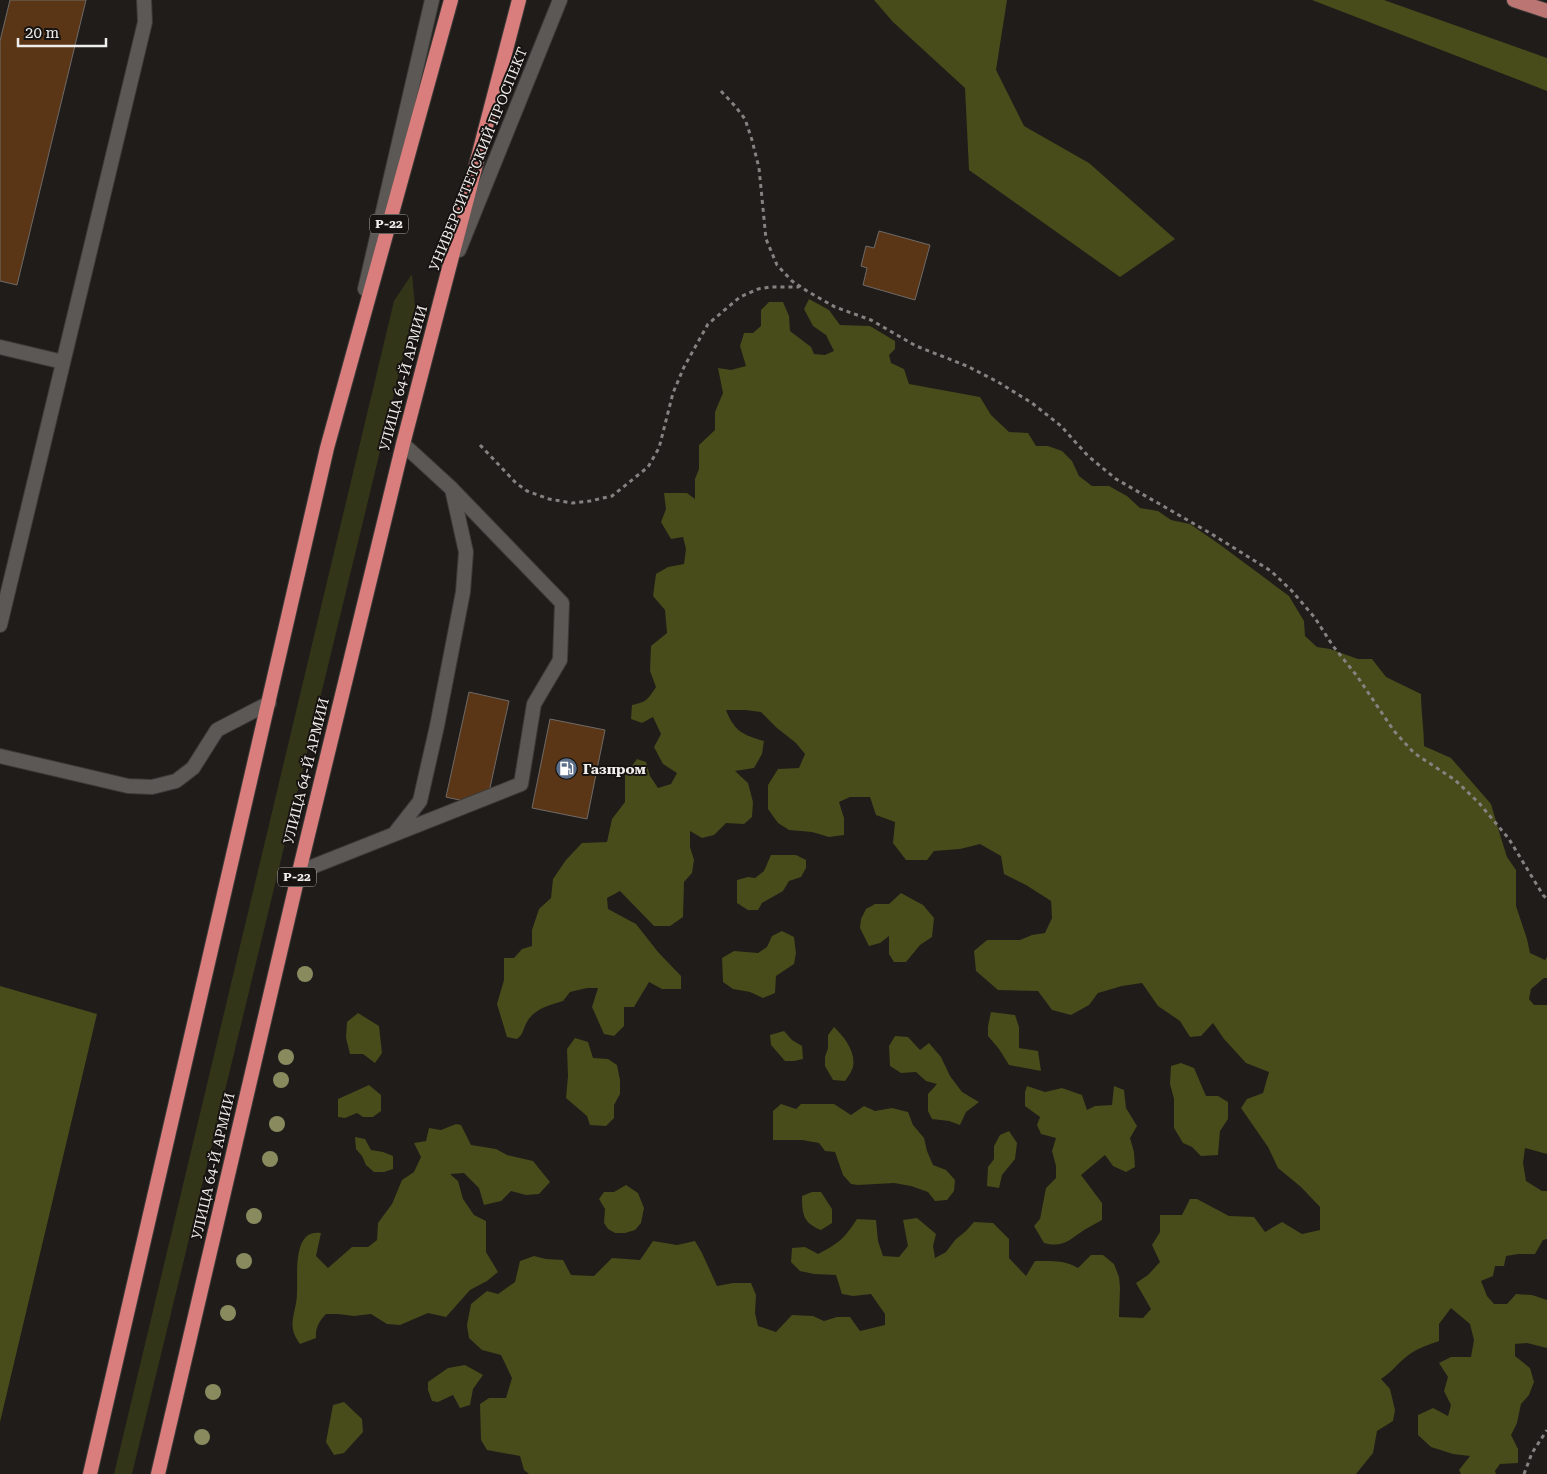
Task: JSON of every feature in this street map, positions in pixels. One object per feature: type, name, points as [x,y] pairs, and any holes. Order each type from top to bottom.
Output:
[{"type":"highway","name":"Р-22","points":[[90,1474],[328,448],[451,0]]},
{"type":"highway","name":"УНИВЕРСИТЕТСКИЙ ПРОСПЕКТ","points":[[445,283],[519,0]]},
{"type":"highway","name":"УЛИЦА 64-Й АРМИИ","points":[[158,1474],[298,872],[403,444],[445,283]]},
{"type":"main road","points":[[1514,0],[1547,11]]},
{"type":"street","points":[[0,625],[144,22],[144,0]]},
{"type":"street","name":"Р-22","points":[[328,448],[432,0]]},
{"type":"street","name":"УНИВЕРСИТЕТСКИЙ ПРОСПЕКТ","points":[[445,283],[560,0]]},
{"type":"street","points":[[0,347],[63,362]]},
{"type":"street","points":[[298,872],[521,784],[534,704],[560,660],[562,603],[452,489],[403,444]]},
{"type":"street","points":[[395,834],[420,801],[437,726],[463,592],[466,552],[452,489]]},
{"type":"street","points":[[0,756],[128,786],[152,787],[176,781],[193,768],[217,730],[269,703]]},
{"type":"path","points":[[721,91],[745,119],[759,168],[766,239],[778,265],[792,281],[799,287],[835,307],[871,320],[916,346],[967,366],[998,382],[1032,403],[1061,426],[1088,456],[1116,479],[1218,538],[1270,571],[1292,591],[1315,618],[1394,731],[1414,753],[1455,780],[1491,817],[1509,839],[1547,899]]},
{"type":"path","points":[[480,445],[516,483],[527,491],[549,500],[572,503],[612,496],[648,467],[659,448],[673,393],[684,367],[708,324],[740,297],[758,289],[799,287]]},
{"type":"path","points":[[1524,1474],[1532,1453],[1547,1430]]},
{"type":"green space","points":[[874,0],[1007,0],[996,70],[1024,126],[1089,163],[1175,239],[1120,277],[969,170],[965,88],[893,22]]},
{"type":"green space","points":[[1312,0],[1384,0],[1547,58],[1547,91]]},
{"type":"green space","points":[[412,274],[415,307],[132,1474],[114,1474],[394,301]]},
{"type":"green space","points":[[809,299],[829,310],[840,325],[870,326],[895,341],[895,349],[889,355],[891,363],[904,369],[909,384],[980,397],[991,415],[1009,432],[1028,433],[1036,446],[1048,446],[1062,451],[1072,461],[1079,476],[1092,486],[1109,486],[1127,496],[1140,508],[1158,511],[1171,520],[1190,524],[1219,544],[1289,596],[1304,621],[1305,636],[1317,647],[1330,649],[1358,659],[1372,659],[1386,677],[1421,694],[1424,746],[1451,758],[1491,804],[1507,857],[1516,870],[1516,906],[1530,953],[1545,960],[1547,957],[1547,978],[1544,978],[1531,989],[1529,999],[1534,1005],[1547,1005],[1547,1154],[1525,1148],[1523,1163],[1526,1181],[1542,1191],[1547,1191],[1547,1239],[1543,1240],[1535,1254],[1506,1256],[1504,1266],[1495,1266],[1493,1276],[1481,1281],[1487,1296],[1494,1304],[1507,1304],[1516,1294],[1532,1295],[1547,1300],[1547,1348],[1527,1343],[1515,1344],[1515,1356],[1530,1368],[1534,1382],[1529,1395],[1521,1404],[1517,1423],[1511,1435],[1518,1449],[1518,1463],[1500,1464],[1495,1471],[1496,1474],[1461,1474],[1459,1470],[1470,1456],[1453,1454],[1431,1447],[1418,1435],[1418,1415],[1433,1408],[1448,1416],[1451,1405],[1444,1391],[1448,1377],[1439,1363],[1451,1357],[1471,1357],[1474,1340],[1470,1324],[1451,1308],[1439,1324],[1439,1341],[1410,1354],[1381,1379],[1390,1389],[1395,1410],[1393,1421],[1377,1431],[1373,1453],[1356,1474],[529,1474],[524,1470],[520,1456],[487,1450],[481,1440],[480,1404],[489,1398],[506,1398],[512,1378],[501,1355],[482,1350],[469,1338],[467,1325],[471,1304],[487,1291],[498,1294],[515,1282],[520,1261],[534,1256],[563,1260],[571,1275],[594,1276],[612,1258],[640,1260],[653,1241],[677,1245],[695,1241],[717,1286],[733,1283],[751,1283],[756,1295],[755,1313],[758,1326],[776,1332],[792,1315],[813,1316],[824,1321],[837,1317],[850,1317],[860,1331],[885,1325],[885,1314],[871,1294],[853,1296],[842,1294],[836,1275],[800,1271],[791,1262],[792,1248],[805,1247],[818,1254],[841,1240],[857,1219],[876,1220],[878,1241],[883,1256],[899,1257],[908,1246],[903,1220],[917,1218],[936,1234],[933,1246],[935,1258],[946,1252],[955,1240],[974,1222],[993,1223],[1009,1239],[1009,1258],[1026,1276],[1035,1261],[1063,1262],[1078,1268],[1091,1255],[1103,1255],[1114,1264],[1119,1277],[1119,1317],[1143,1318],[1151,1309],[1136,1283],[1148,1275],[1160,1262],[1152,1245],[1160,1232],[1160,1215],[1182,1215],[1190,1199],[1197,1199],[1229,1216],[1254,1217],[1265,1232],[1282,1222],[1302,1234],[1320,1230],[1320,1207],[1301,1187],[1278,1168],[1268,1147],[1241,1108],[1247,1099],[1263,1093],[1269,1072],[1246,1063],[1224,1039],[1213,1023],[1201,1036],[1190,1037],[1180,1021],[1158,1006],[1142,983],[1122,986],[1098,993],[1089,1005],[1071,1015],[1052,1010],[1038,991],[998,990],[976,971],[974,951],[987,940],[1020,940],[1032,935],[1045,933],[1052,918],[1051,901],[1004,874],[1001,856],[980,844],[960,849],[934,851],[927,860],[906,860],[893,843],[895,822],[876,815],[870,797],[850,797],[839,802],[844,818],[844,835],[829,837],[812,832],[789,830],[778,823],[768,809],[768,785],[778,769],[799,768],[805,754],[796,743],[761,712],[726,710],[732,723],[740,731],[750,737],[764,741],[762,754],[754,768],[735,771],[748,783],[753,802],[752,817],[744,824],[726,823],[714,835],[702,838],[690,831],[690,847],[694,860],[692,873],[684,882],[683,917],[670,926],[654,926],[620,891],[607,898],[608,909],[636,924],[658,952],[681,976],[681,989],[662,989],[649,982],[634,1007],[624,1007],[624,1026],[614,1036],[604,1034],[592,1007],[598,988],[587,988],[570,992],[563,1001],[536,1012],[528,1020],[517,1039],[507,1037],[497,1004],[504,980],[504,958],[514,958],[522,949],[532,946],[532,930],[539,909],[551,898],[553,879],[566,860],[582,843],[607,842],[612,819],[625,802],[625,775],[637,759],[646,762],[650,776],[658,788],[671,784],[677,773],[663,764],[654,747],[661,734],[653,717],[642,723],[631,719],[632,705],[647,699],[656,687],[650,671],[651,646],[667,633],[665,610],[653,596],[656,574],[668,567],[684,564],[686,549],[683,537],[671,539],[661,522],[666,509],[664,493],[687,493],[695,499],[695,479],[699,469],[699,445],[715,430],[715,412],[723,393],[718,368],[731,370],[746,366],[740,346],[744,333],[753,333],[761,326],[761,310],[769,302],[783,302],[789,316],[790,331],[811,347],[814,354],[825,355],[834,351],[826,335],[813,326],[804,309]]},
{"type":"green space","points":[[771,855],[796,855],[806,860],[806,868],[801,877],[789,881],[783,891],[762,903],[758,910],[748,910],[737,903],[737,880],[748,877],[755,878],[764,871]]},
{"type":"green space","points":[[901,893],[923,905],[934,918],[932,937],[920,945],[906,962],[894,962],[889,954],[889,936],[880,943],[869,946],[860,928],[861,919],[866,909],[875,904],[889,904]]},
{"type":"green space","points":[[782,931],[794,937],[796,953],[794,964],[776,976],[775,993],[763,998],[750,992],[733,989],[723,982],[722,958],[734,951],[758,953],[767,947],[772,936]]},
{"type":"green space","points":[[0,986],[97,1014],[0,1422]]},
{"type":"green space","points":[[991,1012],[1015,1015],[1019,1027],[1019,1048],[1038,1051],[1041,1071],[1009,1065],[988,1036]]},
{"type":"green space","points":[[358,1013],[379,1026],[382,1053],[375,1063],[363,1054],[350,1054],[346,1038],[347,1022]]},
{"type":"green space","points":[[834,1027],[845,1040],[853,1055],[853,1067],[845,1081],[833,1080],[825,1066],[828,1035]]},
{"type":"green space","points":[[784,1031],[792,1040],[802,1046],[803,1059],[785,1061],[771,1045],[770,1035]]},
{"type":"green space","points":[[895,1036],[908,1037],[920,1050],[929,1043],[941,1057],[950,1076],[962,1092],[979,1102],[966,1112],[960,1125],[949,1121],[932,1119],[928,1111],[928,1094],[937,1084],[926,1081],[916,1072],[901,1073],[890,1066],[889,1046]]},
{"type":"green space","points":[[575,1038],[588,1042],[593,1058],[608,1059],[617,1065],[620,1094],[614,1105],[614,1118],[606,1126],[590,1125],[587,1116],[566,1098],[568,1076],[567,1049]]},
{"type":"green space","points":[[1181,1063],[1194,1068],[1206,1096],[1218,1096],[1228,1102],[1228,1119],[1220,1131],[1218,1155],[1201,1156],[1192,1147],[1183,1143],[1174,1128],[1174,1099],[1170,1084],[1171,1066]]},
{"type":"green space","points":[[369,1085],[381,1095],[381,1111],[373,1117],[363,1117],[357,1113],[345,1118],[338,1117],[338,1099]]},
{"type":"green space","points":[[1027,1086],[1045,1092],[1062,1088],[1082,1095],[1087,1110],[1095,1106],[1112,1105],[1114,1086],[1124,1090],[1126,1108],[1137,1126],[1130,1138],[1134,1152],[1135,1167],[1126,1172],[1113,1166],[1105,1155],[1081,1175],[1102,1203],[1102,1220],[1061,1244],[1044,1243],[1034,1226],[1040,1219],[1046,1188],[1056,1178],[1056,1166],[1052,1151],[1056,1138],[1041,1134],[1037,1125],[1040,1117],[1025,1106]]},
{"type":"green space","points":[[781,1104],[796,1109],[801,1104],[834,1104],[851,1115],[864,1106],[875,1111],[892,1108],[908,1112],[913,1125],[924,1138],[933,1165],[946,1170],[955,1180],[954,1191],[947,1200],[935,1201],[928,1192],[911,1186],[894,1183],[851,1184],[843,1175],[835,1152],[825,1151],[819,1143],[802,1140],[773,1140],[773,1111]]},
{"type":"green space","points":[[456,1124],[461,1125],[471,1145],[496,1149],[507,1155],[533,1161],[550,1182],[539,1194],[526,1195],[511,1191],[501,1201],[484,1205],[479,1188],[464,1173],[450,1174],[458,1181],[463,1199],[474,1215],[486,1221],[486,1252],[498,1272],[487,1281],[470,1290],[446,1317],[428,1313],[400,1325],[387,1324],[371,1314],[354,1316],[326,1314],[318,1325],[316,1338],[300,1344],[292,1325],[297,1300],[298,1254],[305,1238],[312,1233],[321,1233],[316,1256],[328,1268],[352,1247],[368,1247],[377,1240],[378,1223],[392,1204],[402,1180],[414,1172],[421,1157],[414,1143],[426,1141],[429,1128],[441,1130]]},
{"type":"green space","points":[[1009,1131],[1017,1143],[1015,1159],[1002,1175],[999,1188],[987,1186],[988,1167],[994,1159],[994,1146],[1000,1135]]},
{"type":"green space","points":[[355,1137],[365,1139],[371,1150],[393,1156],[393,1169],[384,1172],[374,1172],[366,1165],[356,1149]]},
{"type":"green space","points":[[626,1185],[638,1193],[644,1208],[641,1223],[635,1230],[615,1233],[608,1229],[604,1223],[605,1209],[599,1199],[604,1192],[614,1192]]},
{"type":"green space","points":[[812,1192],[821,1192],[832,1209],[832,1223],[821,1230],[810,1224],[803,1213],[802,1196]]},
{"type":"green space","points":[[465,1365],[483,1375],[473,1389],[470,1405],[460,1408],[453,1395],[438,1402],[432,1401],[428,1390],[428,1382],[448,1368]]},
{"type":"green space","points":[[344,1402],[362,1419],[363,1432],[344,1453],[334,1455],[326,1442],[333,1405]]},
{"type":"building","points":[[10,0],[86,0],[17,285],[0,281],[0,41]]},
{"type":"building","points":[[879,231],[930,245],[915,300],[863,285],[867,268],[861,266],[866,246],[874,248]]},
{"type":"building","points":[[469,692],[509,701],[486,806],[446,797]]},
{"type":"building","points":[[550,719],[605,730],[587,819],[532,808]]},
{"type":"place","name":"Газпром","points":[[567,769]]}]
